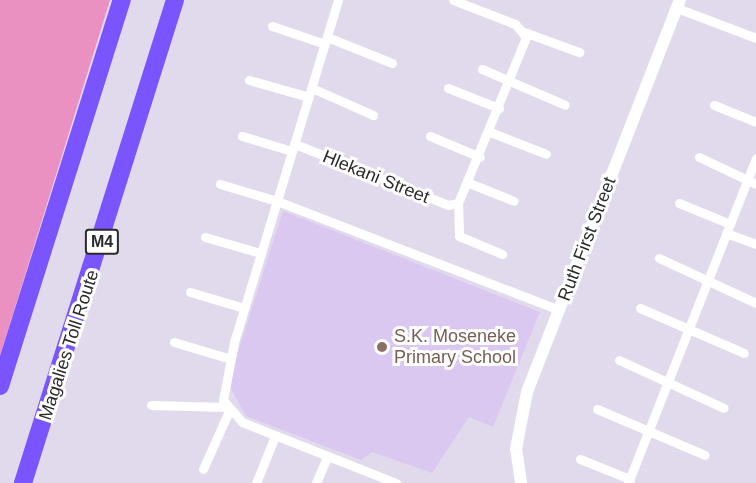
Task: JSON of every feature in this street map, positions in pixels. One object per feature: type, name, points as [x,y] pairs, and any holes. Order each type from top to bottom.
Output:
[{"type":"highway","points":[[83,127],[116,0]]},
{"type":"highway","points":[[0,386],[122,0]]},
{"type":"highway","name":"Magalies Toll Route","points":[[23,483],[128,159],[175,0]]},
{"type":"highway","points":[[128,159],[181,0]]},
{"type":"street","points":[[203,469],[228,409],[223,390],[244,309],[338,0]]},
{"type":"street","points":[[453,0],[524,32],[579,52]]},
{"type":"street","points":[[679,4],[756,38]]},
{"type":"street","name":"Ruth First Street","points":[[521,483],[518,421],[679,4]]},
{"type":"street","points":[[272,26],[392,63]]},
{"type":"street","points":[[502,254],[459,236],[458,204],[480,157],[525,44],[524,32]]},
{"type":"street","points":[[482,69],[565,105]]},
{"type":"street","points":[[249,80],[310,93],[373,115]]},
{"type":"street","points":[[448,88],[499,108]]},
{"type":"street","points":[[714,105],[756,122]]},
{"type":"street","points":[[490,132],[546,153]]},
{"type":"street","name":"Hlekani Street","points":[[242,136],[294,148],[448,205],[458,204]]},
{"type":"street","points":[[430,136],[480,157]]},
{"type":"street","points":[[699,158],[752,182]]},
{"type":"street","points":[[580,459],[629,481],[728,229],[752,182],[756,158]]},
{"type":"street","points":[[469,183],[514,201]]},
{"type":"street","points":[[220,184],[277,201],[559,310]]},
{"type":"street","points":[[679,203],[756,244]]},
{"type":"street","points":[[206,237],[261,253]]},
{"type":"street","points":[[659,258],[756,303]]},
{"type":"street","points":[[190,292],[244,309]]},
{"type":"street","points":[[640,308],[744,353]]},
{"type":"street","points":[[174,342],[231,359]]},
{"type":"street","points":[[619,360],[724,408]]},
{"type":"street","points":[[151,405],[228,409],[275,436],[377,480],[396,483]]},
{"type":"street","points":[[597,409],[705,455]]},
{"type":"street","points":[[256,483],[275,436]]},
{"type":"street","points":[[316,483],[327,457]]},
{"type":"shaded area","points":[[0,0],[110,0],[0,356]]},
{"type":"shaded area","name":"S.K. Moseneke Primary School","points":[[283,211],[540,312],[493,427],[469,417],[432,473],[372,452],[361,460],[246,416],[228,383]]},
{"type":"place","name":"S.K. Moseneke Primary School","points":[[382,347]]}]
